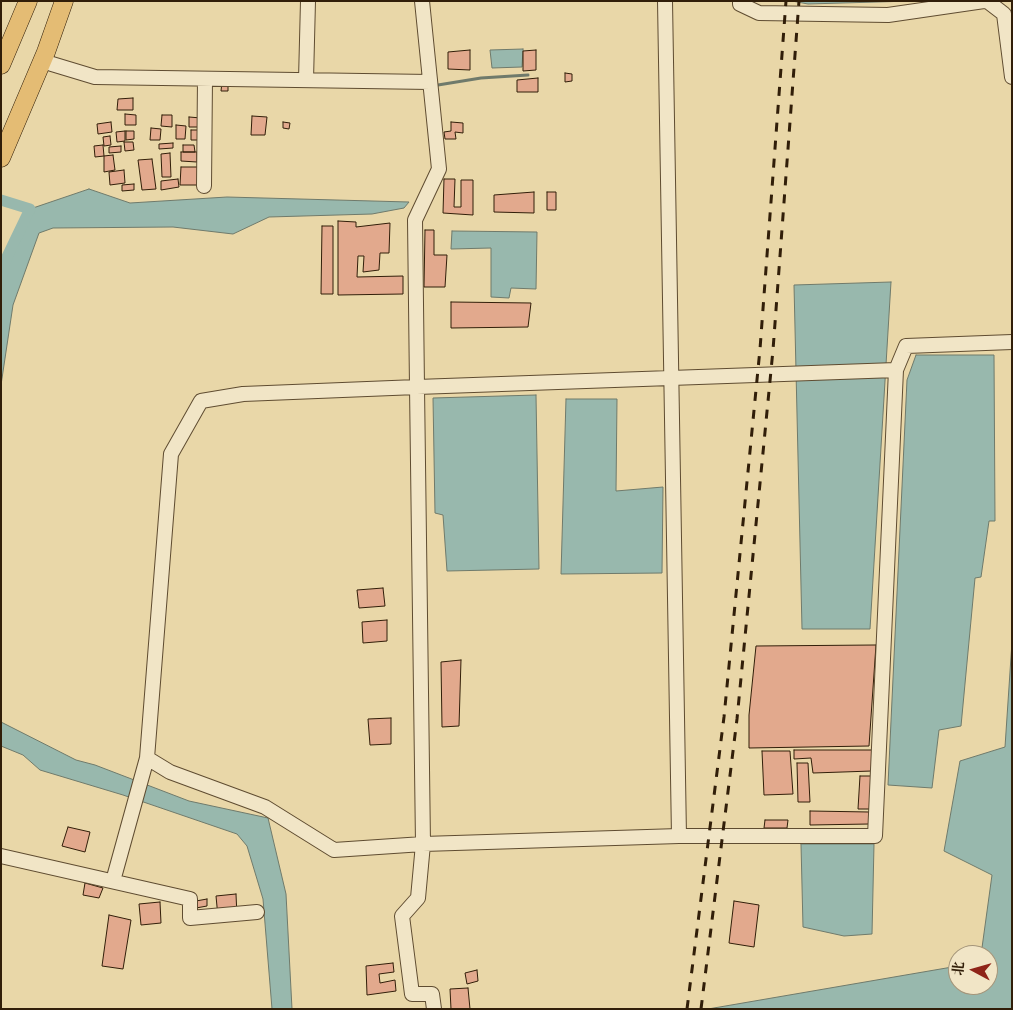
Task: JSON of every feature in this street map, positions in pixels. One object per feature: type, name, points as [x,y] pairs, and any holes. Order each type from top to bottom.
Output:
[{"type":"main road","points":[[1,65],[28,1]]},
{"type":"main road","points":[[1,158],[42,61],[64,1]]},
{"type":"street","points":[[306,80],[308,1]]},
{"type":"street","points":[[422,1],[439,170],[416,220],[422,844],[418,898],[402,916],[412,994],[432,994],[434,1009]]},
{"type":"street","points":[[666,1],[679,836]]},
{"type":"street","points":[[740,1],[740,4],[759,12],[888,15],[985,1],[1004,14],[1012,77]]},
{"type":"street","points":[[42,61],[95,77],[430,82]]},
{"type":"street","points":[[204,186],[205,79]]},
{"type":"street","points":[[147,758],[170,772],[265,807],[334,850],[422,844],[679,836],[875,836],[896,370],[906,346],[1012,342]]},
{"type":"street","points":[[113,882],[147,758],[171,454],[201,401],[243,394],[896,370]]},
{"type":"street","points":[[1,856],[190,899],[190,918],[257,912]]},
{"type":"water","points":[[792,1],[911,1],[808,4]]},
{"type":"water","points":[[523,49],[522,67],[492,68],[490,50]]},
{"type":"water","points":[[89,189],[130,203],[227,197],[409,202],[404,208],[372,214],[269,217],[233,234],[173,227],[53,228],[39,233],[13,305],[1,385],[1,267],[30,209]]},
{"type":"water","points":[[452,231],[537,232],[536,289],[511,288],[509,298],[491,297],[491,248],[451,249]]},
{"type":"water","points":[[891,282],[870,629],[802,629],[794,285]]},
{"type":"water","points":[[916,355],[994,355],[995,521],[989,521],[981,577],[975,578],[961,726],[939,730],[932,788],[888,785],[907,380]]},
{"type":"water","points":[[536,395],[539,569],[447,571],[443,515],[435,513],[433,398]]},
{"type":"water","points":[[566,399],[617,399],[616,491],[663,487],[662,573],[561,574]]},
{"type":"water","points":[[1012,642],[1012,1009],[708,1009],[948,968],[948,995],[998,995],[998,945],[982,945],[992,875],[944,851],[960,761],[1005,747]]},
{"type":"water","points":[[1,722],[76,760],[95,765],[189,801],[268,818],[286,894],[292,1009],[272,1009],[263,899],[247,846],[237,834],[123,795],[40,770],[23,755],[1,746]]},
{"type":"water","points":[[801,844],[874,844],[872,934],[844,936],[803,927]]},
{"type":"building","points":[[470,50],[470,70],[448,69],[448,52]]},
{"type":"building","points":[[536,50],[536,70],[523,71],[523,51]]},
{"type":"building","points":[[565,73],[572,74],[572,81],[565,82]]},
{"type":"building","points":[[538,78],[538,92],[517,92],[517,80]]},
{"type":"building","points":[[228,81],[228,91],[221,91],[222,82]]},
{"type":"building","points":[[133,98],[133,110],[117,110],[118,99]]},
{"type":"building","points":[[125,114],[136,115],[136,125],[125,125]]},
{"type":"building","points":[[162,115],[172,115],[172,127],[161,126]]},
{"type":"building","points":[[252,116],[267,117],[265,135],[251,135]]},
{"type":"building","points":[[189,117],[201,118],[201,127],[189,127]]},
{"type":"building","points":[[111,122],[112,132],[98,134],[97,124]]},
{"type":"building","points":[[283,122],[290,123],[289,129],[283,128]]},
{"type":"building","points":[[451,122],[463,123],[463,133],[455,132],[456,139],[445,139],[444,132],[451,131]]},
{"type":"building","points":[[176,125],[186,126],[185,139],[176,139]]},
{"type":"building","points":[[151,128],[161,129],[160,140],[150,140]]},
{"type":"building","points":[[191,130],[201,130],[201,140],[191,140]]},
{"type":"building","points":[[125,131],[125,141],[117,142],[116,132]]},
{"type":"building","points":[[126,131],[134,131],[134,139],[126,140]]},
{"type":"building","points":[[110,136],[111,145],[104,146],[103,137]]},
{"type":"building","points":[[124,142],[133,142],[134,150],[125,151]]},
{"type":"building","points":[[173,143],[173,148],[159,149],[159,144]]},
{"type":"building","points":[[103,145],[104,156],[95,157],[94,146]]},
{"type":"building","points":[[183,145],[194,145],[195,152],[183,152]]},
{"type":"building","points":[[121,146],[121,152],[109,153],[109,147]]},
{"type":"building","points":[[181,152],[197,152],[197,162],[181,161]]},
{"type":"building","points":[[170,153],[171,177],[162,177],[161,154]]},
{"type":"building","points":[[113,155],[115,170],[104,172],[104,156]]},
{"type":"building","points":[[152,159],[156,189],[142,190],[138,160]]},
{"type":"building","points":[[181,167],[201,167],[201,185],[180,185]]},
{"type":"building","points":[[124,170],[125,183],[110,185],[109,172]]},
{"type":"building","points":[[178,179],[179,187],[161,190],[161,181]]},
{"type":"building","points":[[444,179],[455,179],[454,207],[461,207],[461,180],[473,180],[473,215],[443,213]]},
{"type":"building","points":[[134,184],[134,190],[122,191],[122,185]]},
{"type":"building","points":[[534,192],[534,213],[494,212],[494,195]]},
{"type":"building","points":[[547,192],[556,192],[556,210],[547,210]]},
{"type":"building","points":[[338,221],[356,222],[356,227],[390,223],[389,253],[380,253],[379,270],[363,272],[364,256],[358,256],[357,277],[403,276],[403,294],[338,295]]},
{"type":"building","points":[[322,226],[333,226],[333,294],[321,294]]},
{"type":"building","points":[[425,230],[434,230],[434,255],[447,255],[445,287],[424,287]]},
{"type":"building","points":[[451,302],[531,303],[528,327],[451,328]]},
{"type":"building","points":[[383,588],[385,606],[359,608],[357,590]]},
{"type":"building","points":[[387,620],[387,641],[363,643],[362,622]]},
{"type":"building","points":[[876,645],[869,746],[749,748],[749,715],[756,646]]},
{"type":"building","points":[[461,660],[459,726],[442,727],[441,662]]},
{"type":"building","points":[[391,718],[391,744],[370,745],[368,719]]},
{"type":"building","points":[[794,750],[873,750],[872,771],[813,773],[811,758],[794,759]]},
{"type":"building","points":[[762,751],[790,751],[793,794],[764,795]]},
{"type":"building","points":[[797,763],[808,763],[810,802],[798,802]]},
{"type":"building","points":[[860,776],[873,776],[871,809],[858,809]]},
{"type":"building","points":[[810,811],[869,812],[869,824],[810,825]]},
{"type":"building","points":[[765,820],[788,820],[787,828],[764,828]]},
{"type":"building","points":[[68,827],[90,832],[85,852],[62,846]]},
{"type":"building","points":[[85,883],[103,888],[99,898],[83,895]]},
{"type":"building","points":[[236,894],[237,916],[218,917],[216,896]]},
{"type":"building","points":[[207,899],[207,906],[196,908],[196,901]]},
{"type":"building","points":[[734,901],[759,905],[754,947],[729,943]]},
{"type":"building","points":[[160,902],[161,923],[141,925],[139,904]]},
{"type":"building","points":[[109,915],[131,920],[123,969],[102,966]]},
{"type":"building","points":[[393,963],[394,972],[379,974],[380,983],[395,980],[396,991],[367,995],[366,966]]},
{"type":"building","points":[[477,970],[478,981],[467,984],[465,973]]},
{"type":"building","points":[[468,988],[470,1009],[451,1009],[450,989]]},
{"type":"waterway","points":[[438,85],[481,78],[528,75]]},
{"type":"waterway","points":[[1,200],[30,209],[5,261],[1,282]]},
{"type":"railway","points":[[687,1009],[724,717],[760,349],[786,1]]},
{"type":"railway","points":[[701,1009],[737,719],[773,350],[799,1]]}]
